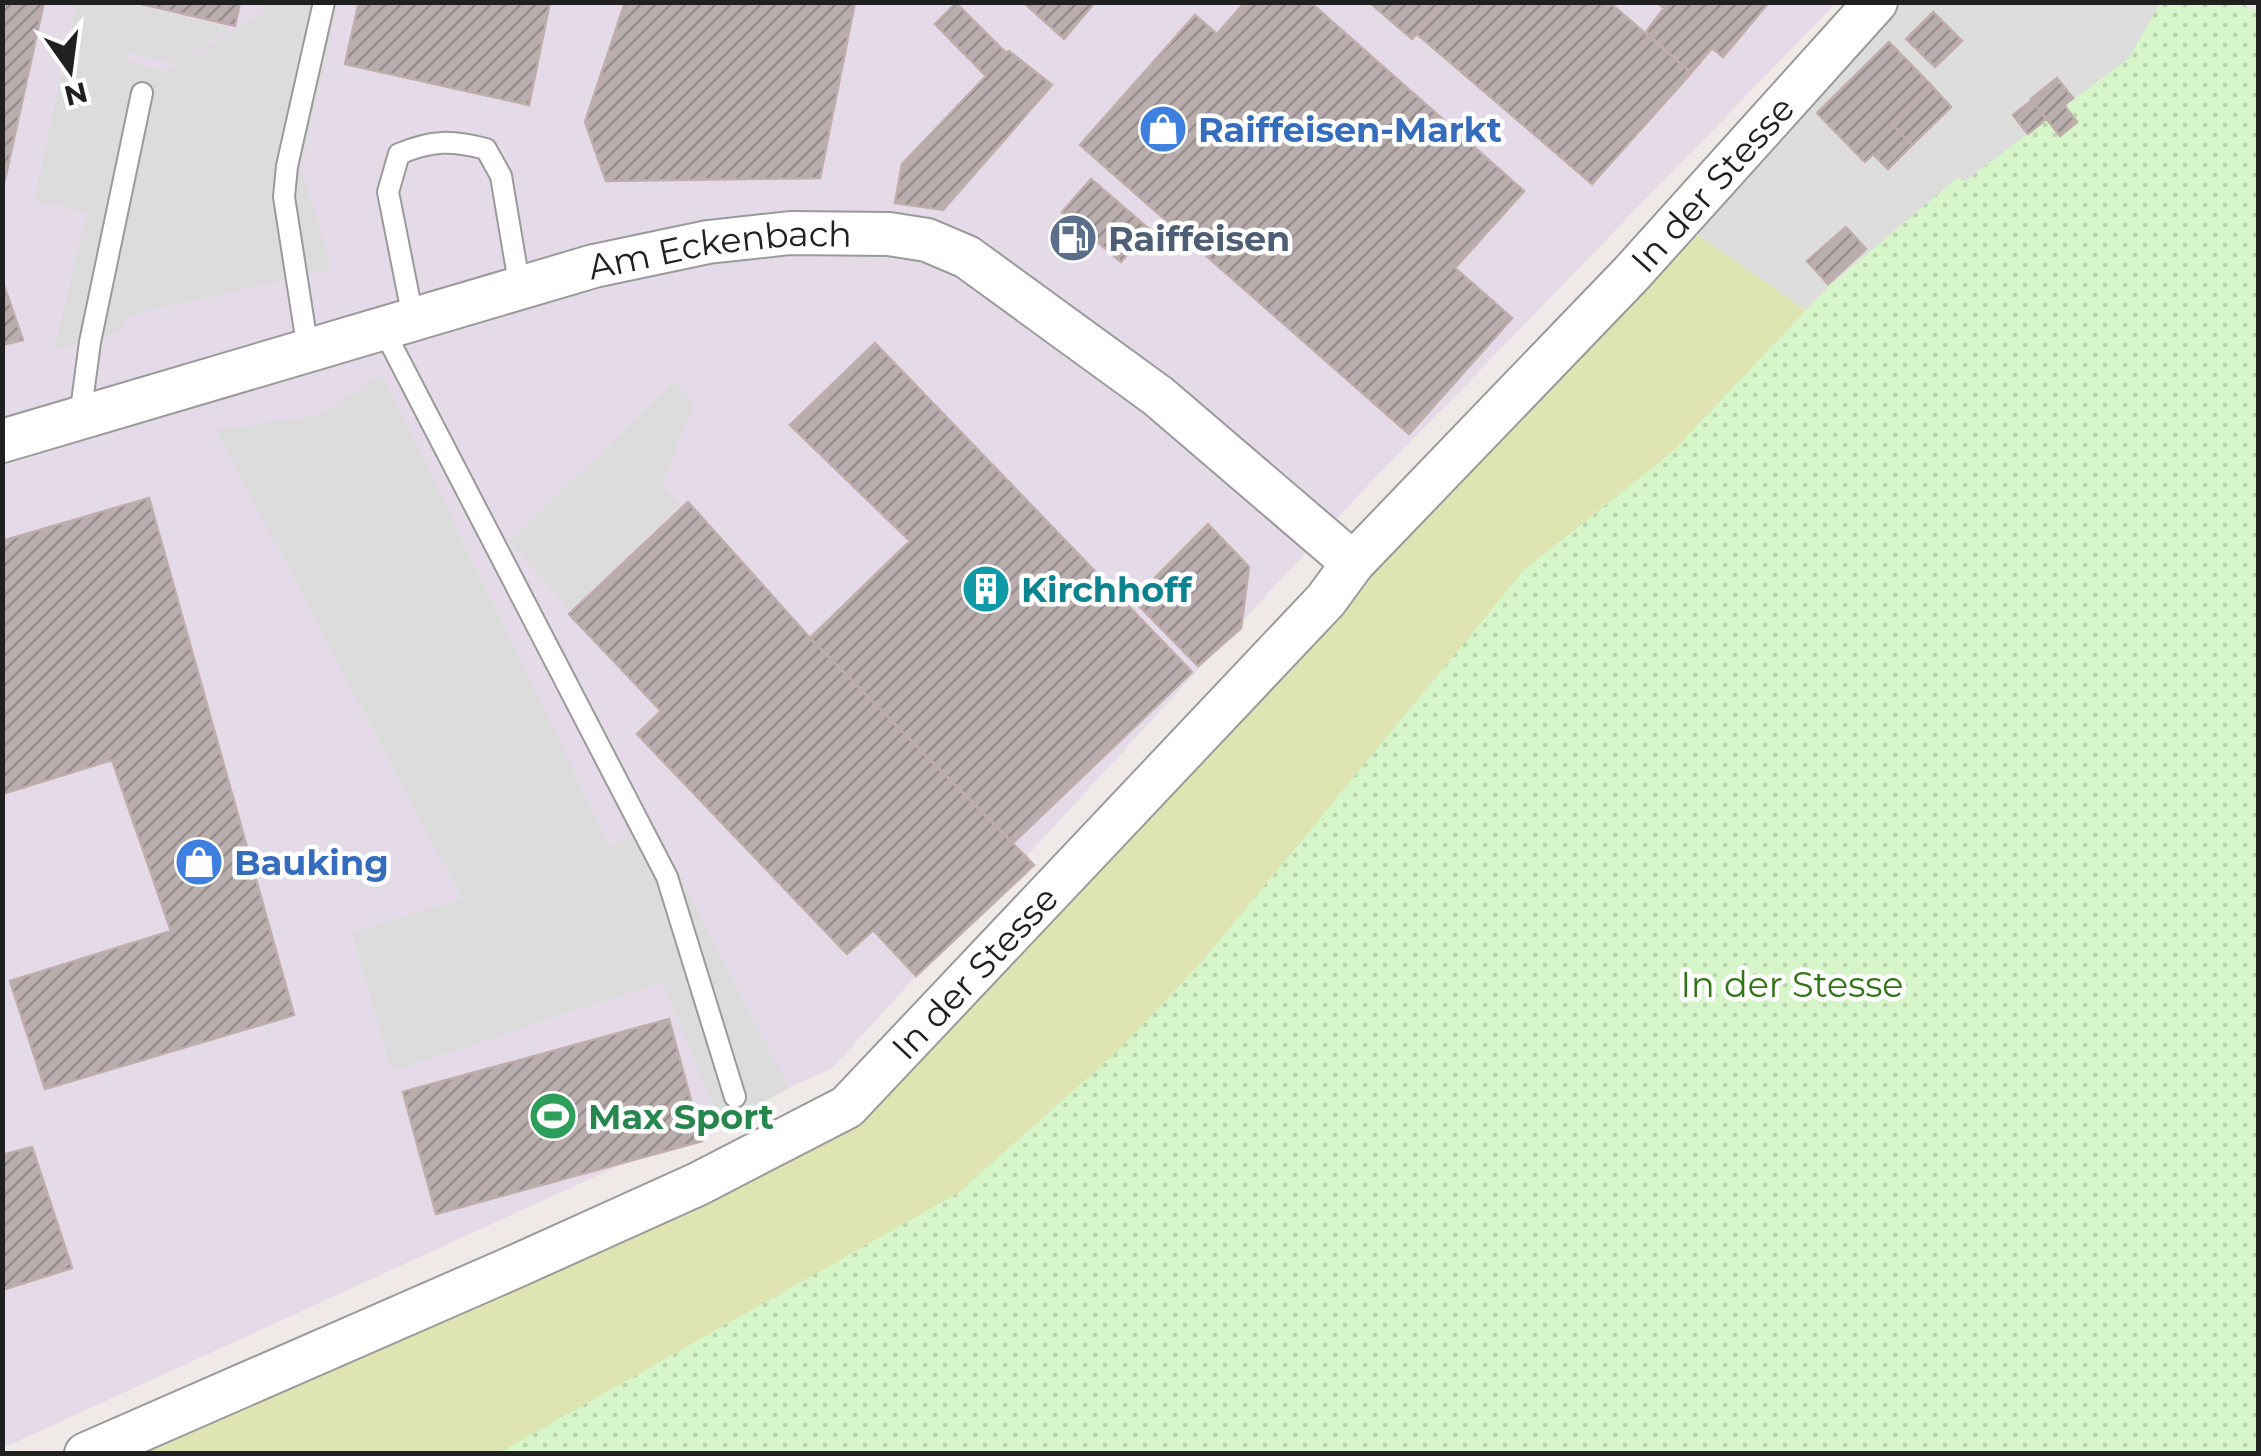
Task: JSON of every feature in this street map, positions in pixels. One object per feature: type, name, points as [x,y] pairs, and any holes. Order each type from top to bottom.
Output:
[{"type":"street","name":"In der Stesse","points":[[86,1454],[565,1244],[769,1150],[847,1108],[1326,600],[1353,564],[1631,274],[1876,2]]},
{"type":"street","name":"Am Eckenbach","points":[[2,441],[594,266],[708,242],[790,233],[889,234],[928,240],[967,257],[1158,396],[1353,564]]},
{"type":"lane","points":[[308,350],[284,197],[286,166],[324,2]]},
{"type":"lane","points":[[80,416],[90,342],[142,93]]},
{"type":"lane","points":[[520,288],[501,176],[486,149],[451,140],[424,143],[400,154],[388,192],[398,323],[667,878],[735,1097]]},
{"type":"shaded area","points":[[2,3],[1836,3],[1354,500],[832,1068],[3,1448]]},
{"type":"shaded area","points":[[77,3],[124,3],[231,28],[174,64],[129,52],[127,61],[164,72],[260,14],[268,3],[338,3],[301,168],[332,269],[126,316],[119,333],[54,349],[87,212],[34,201]]},
{"type":"shaded area","points":[[1900,3],[2177,3],[2127,87],[1822,321],[1698,235],[1706,212]]},
{"type":"shaded area","points":[[382,374],[611,848],[652,821],[789,1088],[721,1126],[663,982],[391,1071],[352,932],[462,899],[216,430],[321,415]]},
{"type":"shaded area","points":[[675,381],[694,404],[662,485],[681,505],[569,611],[510,541]]},
{"type":"green space","name":"In der Stesse","points":[[2160,3],[2240,3],[2258,12],[2258,1453],[497,1454],[958,1193],[1119,1050],[1205,958],[1524,570],[1671,453],[1830,285],[1957,178],[1965,181],[2129,58]]},
{"type":"green space","name":"In der Stesse","points":[[1698,235],[1942,405],[2227,1453],[113,1454],[862,1116],[1371,574]]},
{"type":"building","points":[[2,2],[44,2],[2,193]]},
{"type":"building","points":[[133,2],[240,2],[235,26]]},
{"type":"building","points":[[359,2],[550,2],[529,105],[345,64]]},
{"type":"building","points":[[625,2],[855,2],[820,178],[606,181],[585,122]]},
{"type":"building","points":[[1023,2],[1095,2],[1064,39]]},
{"type":"building","points":[[1245,2],[1310,2],[1524,191],[1455,268],[1512,318],[1409,434],[1080,145],[1195,15],[1217,34]]},
{"type":"building","points":[[1369,2],[1443,2],[1412,39]]},
{"type":"building","points":[[1443,2],[1609,2],[1691,73],[1592,184],[1417,34]]},
{"type":"building","points":[[1657,2],[1769,2],[1723,57],[1712,48],[1691,73],[1646,32],[1664,8]]},
{"type":"building","points":[[956,3],[1006,53],[1009,51],[1052,85],[943,210],[895,203],[902,164],[986,76],[935,24]]},
{"type":"building","points":[[1933,12],[1962,41],[1935,67],[1906,39]]},
{"type":"building","points":[[1889,42],[1930,84],[1891,123],[1912,145],[1888,169],[1873,154],[1865,162],[1817,113]]},
{"type":"building","points":[[2057,78],[2073,98],[2064,105],[2077,122],[2060,136],[2031,99]]},
{"type":"building","points":[[1930,84],[1951,107],[1912,145],[1891,123]]},
{"type":"building","points":[[2032,100],[2046,119],[2028,134],[2013,115]]},
{"type":"building","points":[[1091,179],[1149,229],[1121,262],[1062,212]]},
{"type":"building","points":[[1846,227],[1866,249],[1828,284],[1807,261]]},
{"type":"building","points":[[2,280],[23,340],[2,345]]},
{"type":"building","name":"Kirchhoff","points":[[875,343],[1192,672],[1013,843],[810,638],[910,541],[790,425]]},
{"type":"building","name":"Bauking","points":[[149,498],[294,1015],[45,1089],[10,981],[171,931],[112,760],[2,794],[2,541]]},
{"type":"building","points":[[688,502],[810,638],[1034,865],[916,976],[873,930],[847,954],[637,734],[661,711],[569,614]]},
{"type":"building","points":[[1208,524],[1249,567],[1241,628],[1198,666],[1133,600]]},
{"type":"building","name":"Max Sport","points":[[669,1019],[702,1141],[436,1214],[403,1092]]},
{"type":"building","points":[[32,1147],[72,1268],[2,1290],[2,1155]]},
{"type":"place","name":"Raiffeisen-Markt","points":[[1163,129]]},
{"type":"place","name":"Raiffeisen","points":[[1073,238]]},
{"type":"place","name":"Kirchhoff","points":[[986,589]]},
{"type":"place","name":"Bauking","points":[[199,862]]},
{"type":"place","name":"Max Sport","points":[[553,1116]]}]
